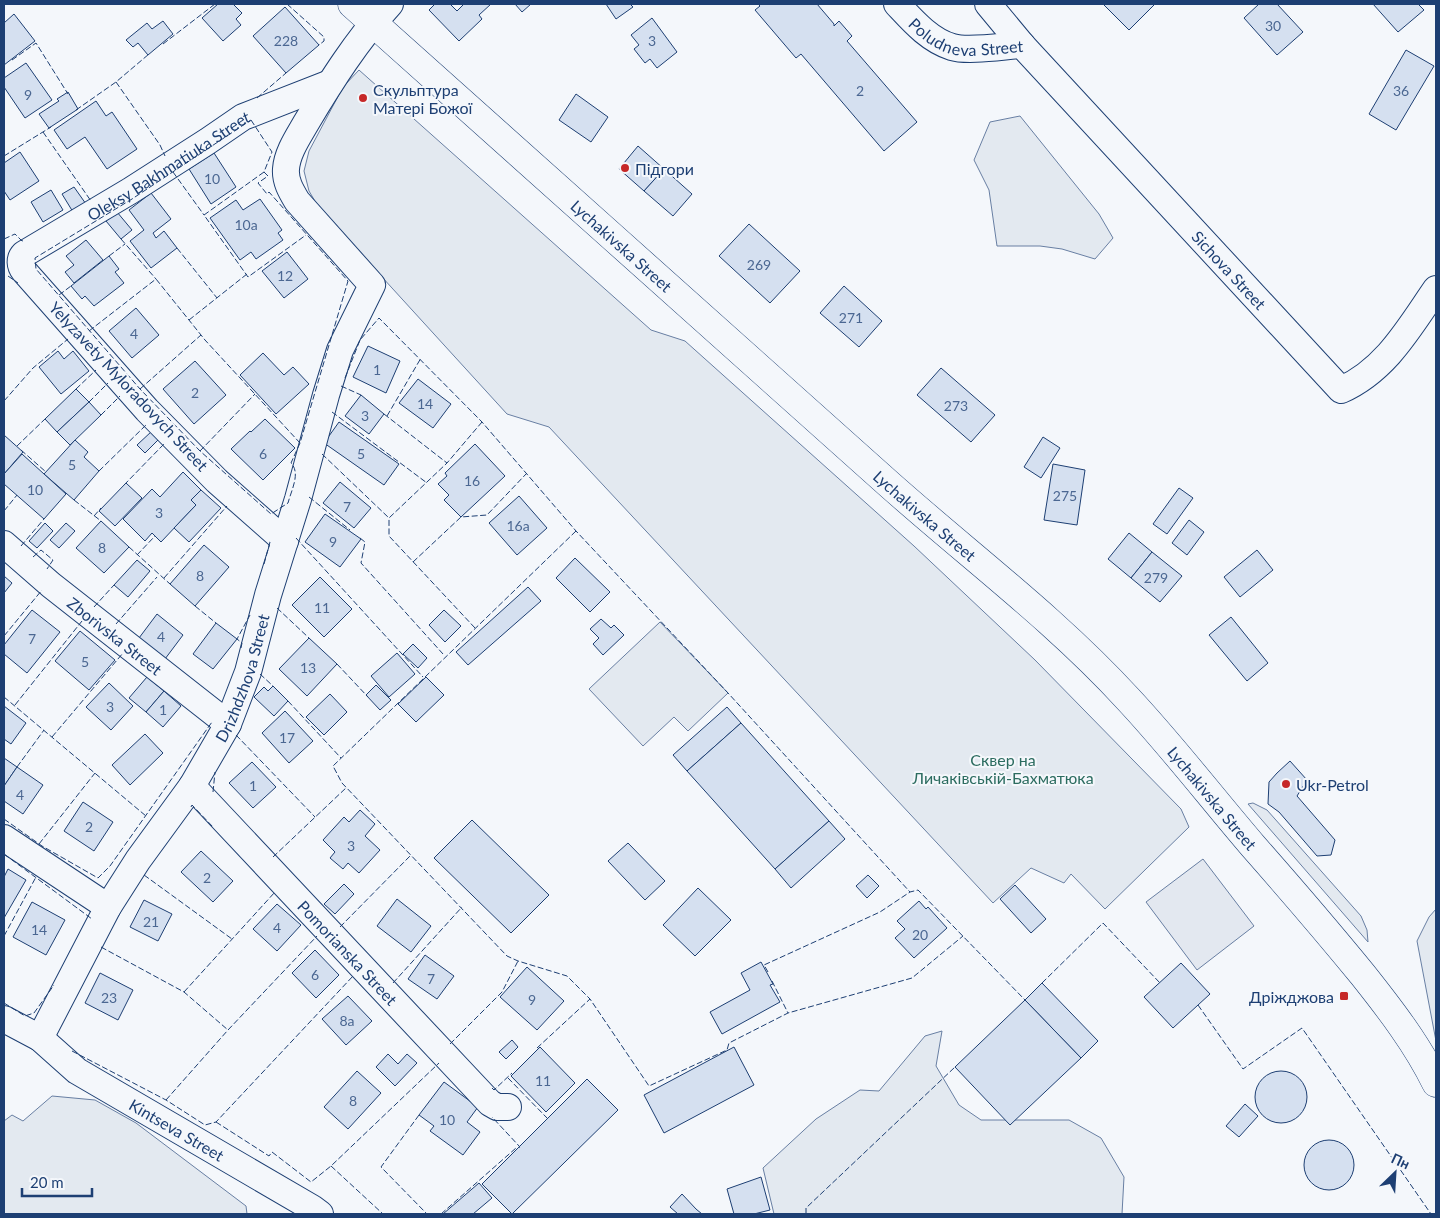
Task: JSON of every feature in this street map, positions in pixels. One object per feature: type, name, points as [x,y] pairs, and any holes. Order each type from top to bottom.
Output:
[{"type":"main road","name":"Lychakivska Street","points":[[352,4],[382,13],[926,518],[1064,634],[1134,706],[1193,772],[1231,820],[1346,954],[1386,1003],[1411,1039],[1436,1083]]},
{"type":"street","name":"Poludneva Street","points":[[897,4],[918,26],[952,48],[969,49],[1022,45]]},
{"type":"street","name":"Poludneva Street","points":[[988,4],[1022,45]]},
{"type":"street","points":[[330,83],[382,13]]},
{"type":"street","name":"Sichova Street","points":[[1022,45],[1341,390],[1371,373],[1395,349],[1436,289]]},
{"type":"street","name":"Oleksy Bakhmatiuka Street","points":[[21,268],[20,260],[24,254],[130,191],[243,116],[330,83]]},
{"type":"street","name":"Drizhdzhova Street","points":[[40,1038],[108,907],[138,860],[192,786],[228,724],[248,672],[268,595],[308,465],[326,394],[340,350],[372,285],[297,201],[290,189],[287,178],[286,168],[294,145],[330,83]]},
{"type":"street","name":"Yelyzavety Myloradovych Street","points":[[21,268],[147,410],[217,480],[285,541]]},
{"type":"street","name":"Zborivska Street","points":[[4,544],[51,585],[228,724]]},
{"type":"street","name":"Pomorianska Street","points":[[192,786],[490,1102],[497,1107],[508,1107]]},
{"type":"street","points":[[4,838],[108,907]]},
{"type":"street","name":"Kintseva Street","points":[[4,1019],[40,1038],[60,1058],[77,1070],[320,1214]]},
{"type":"street","name":"Kintseva Street","points":[[4,1027],[13,1028],[40,1038]]},
{"type":"green space","name":"Сквер на Личаківській-Бахматюка","points":[[359,70],[651,330],[685,341],[914,546],[1035,660],[1181,809],[1189,827],[1105,909],[1071,874],[1064,883],[1031,868],[993,903],[549,427],[507,414],[319,208],[309,191],[304,171],[309,151],[343,87]]},
{"type":"green space","points":[[1020,116],[1099,214],[1113,238],[1095,259],[1062,249],[1040,246],[997,246],[989,190],[974,160],[990,122]]},
{"type":"green space","points":[[660,622],[728,693],[688,731],[674,717],[643,746],[589,689]]},
{"type":"green space","points":[[1253,803],[1267,810],[1361,916],[1367,930],[1368,942],[1248,804]]},
{"type":"green space","points":[[1436,909],[1436,1041],[1417,941],[1429,917]]},
{"type":"green space","points":[[942,1031],[936,1066],[959,1105],[981,1120],[1069,1120],[1101,1138],[1124,1177],[1122,1214],[774,1214],[763,1168],[816,1119],[860,1090],[879,1091],[925,1036]]},
{"type":"green space","points":[[52,1096],[95,1100],[136,1123],[246,1206],[247,1214],[4,1214],[4,1121],[12,1115],[23,1121]]},
{"type":"shaded area","points":[[1203,859],[1254,926],[1197,970],[1146,902]]},
{"type":"building","points":[[218,4],[233,4],[242,13],[236,19],[241,25],[223,41],[202,18]]},
{"type":"building","points":[[435,4],[450,4],[457,11],[464,4],[491,4],[479,15],[482,19],[459,41],[429,10]]},
{"type":"building","points":[[515,4],[531,4],[522,12]]},
{"type":"building","points":[[606,4],[630,4],[633,7],[616,19]]},
{"type":"building","points":[[758,4],[817,4],[834,26],[839,21],[852,36],[847,41],[917,122],[884,151],[801,54],[796,58],[755,10],[760,6]]},
{"type":"building","points":[[1103,4],[1155,4],[1129,30]]},
{"type":"building","points":[[1259,4],[1277,4],[1303,32],[1277,55],[1244,18]]},
{"type":"building","points":[[1373,4],[1418,4],[1424,10],[1398,32]]},
{"type":"building","points":[[285,7],[319,45],[286,73],[253,36]]},
{"type":"building","points":[[14,14],[35,41],[4,65],[4,23]]},
{"type":"building","points":[[652,18],[677,52],[657,68],[650,59],[645,63],[634,49],[639,45],[631,35]]},
{"type":"building","points":[[163,21],[173,34],[148,55],[138,43],[133,47],[126,40],[147,23],[152,29]]},
{"type":"building","points":[[1406,50],[1434,66],[1396,130],[1369,114]]},
{"type":"building","points":[[26,63],[52,100],[25,118],[4,87],[4,78]]},
{"type":"building","points":[[68,92],[78,109],[49,128],[39,114],[59,101],[57,99]]},
{"type":"building","points":[[576,94],[608,117],[591,142],[559,120]]},
{"type":"building","points":[[96,101],[106,116],[112,112],[137,149],[107,169],[85,137],[67,149],[54,130]]},
{"type":"building","points":[[638,146],[664,169],[644,191],[619,169]]},
{"type":"building","points":[[20,152],[39,181],[10,200],[4,191],[4,163]]},
{"type":"building","points":[[214,153],[236,187],[211,204],[189,169]]},
{"type":"building","points":[[664,169],[692,194],[673,216],[644,191]]},
{"type":"building","points":[[74,187],[86,204],[73,212],[62,194]]},
{"type":"building","points":[[51,190],[63,210],[43,222],[31,202]]},
{"type":"building","points":[[151,193],[171,219],[153,233],[156,238],[164,231],[177,248],[151,268],[130,241],[144,230],[129,210]]},
{"type":"building","points":[[260,199],[282,230],[278,233],[283,240],[256,259],[251,252],[240,260],[210,218],[236,200],[243,210]]},
{"type":"building","points":[[117,212],[132,230],[121,239],[106,221]]},
{"type":"building","points":[[749,224],[800,271],[770,303],[719,256]]},
{"type":"building","points":[[86,240],[103,260],[74,283],[65,272],[74,265],[66,256]]},
{"type":"building","points":[[287,252],[308,279],[284,298],[262,271]]},
{"type":"building","points":[[109,256],[119,269],[115,272],[124,283],[94,306],[85,296],[82,299],[71,286]]},
{"type":"building","points":[[844,286],[882,321],[859,347],[820,313]]},
{"type":"building","points":[[136,308],[159,335],[132,358],[109,331]]},
{"type":"building","points":[[368,346],[400,361],[386,393],[353,377]]},
{"type":"building","points":[[58,351],[64,359],[73,351],[89,371],[61,394],[39,367]]},
{"type":"building","points":[[263,353],[284,375],[293,367],[309,384],[276,414],[240,375]]},
{"type":"building","points":[[195,361],[226,395],[194,424],[163,389]]},
{"type":"building","points":[[941,368],[995,415],[971,442],[917,395]]},
{"type":"building","points":[[418,379],[451,404],[433,428],[399,403]]},
{"type":"building","points":[[76,389],[89,402],[57,432],[45,419]]},
{"type":"building","points":[[361,395],[384,414],[369,434],[345,416]]},
{"type":"building","points":[[89,402],[101,415],[70,445],[57,432]]},
{"type":"building","points":[[265,419],[295,448],[263,480],[231,449]]},
{"type":"building","points":[[339,422],[399,464],[384,485],[324,443]]},
{"type":"building","points":[[152,431],[159,439],[145,453],[137,445]]},
{"type":"building","points":[[4,435],[23,452],[4,474]]},
{"type":"building","points":[[1043,437],[1060,448],[1041,478],[1024,467]]},
{"type":"building","points":[[75,440],[88,452],[84,457],[99,471],[74,500],[44,474]]},
{"type":"building","points":[[475,444],[505,476],[461,517],[444,500],[449,495],[438,484],[447,476],[445,473]]},
{"type":"building","points":[[22,454],[66,494],[44,519],[4,484],[4,474]]},
{"type":"building","points":[[1053,464],[1085,470],[1077,525],[1044,520]]},
{"type":"building","points":[[183,472],[201,490],[191,500],[196,505],[161,542],[152,533],[145,541],[123,519],[152,489],[160,497]]},
{"type":"building","points":[[340,482],[371,508],[354,528],[323,503]]},
{"type":"building","points":[[126,483],[142,498],[115,526],[99,511]]},
{"type":"building","points":[[1179,488],[1193,498],[1167,534],[1153,524]]},
{"type":"building","points":[[201,490],[221,508],[189,542],[174,528],[196,505],[191,500]]},
{"type":"building","points":[[519,496],[547,528],[517,555],[489,523]]},
{"type":"building","points":[[325,514],[361,539],[340,567],[305,542]]},
{"type":"building","points":[[1189,520],[1204,532],[1187,555],[1172,543]]},
{"type":"building","points":[[101,521],[129,547],[104,573],[76,548]]},
{"type":"building","points":[[45,523],[53,531],[37,548],[29,541]]},
{"type":"building","points":[[66,523],[75,531],[59,548],[50,540]]},
{"type":"building","points":[[1129,533],[1152,552],[1131,578],[1108,559]]},
{"type":"building","points":[[204,545],[229,567],[195,606],[170,584]]},
{"type":"building","points":[[1257,550],[1273,570],[1240,597],[1224,577]]},
{"type":"building","points":[[1152,552],[1182,576],[1160,602],[1131,578]]},
{"type":"building","points":[[575,558],[610,592],[590,612],[556,578]]},
{"type":"building","points":[[137,560],[150,571],[128,597],[114,585]]},
{"type":"building","points":[[4,576],[12,583],[4,593]]},
{"type":"building","points":[[320,577],[352,609],[324,637],[292,605]]},
{"type":"building","points":[[528,587],[541,601],[468,665],[456,652]]},
{"type":"building","points":[[32,610],[60,632],[27,673],[4,654],[4,645]]},
{"type":"building","points":[[444,610],[461,626],[445,642],[429,625]]},
{"type":"building","points":[[157,614],[183,635],[165,659],[139,638]]},
{"type":"building","points":[[1231,617],[1268,663],[1247,681],[1209,635]]},
{"type":"building","points":[[601,619],[611,628],[614,625],[624,635],[603,655],[593,644],[599,638],[590,629]]},
{"type":"building","points":[[216,623],[237,639],[213,669],[193,654]]},
{"type":"building","points":[[80,631],[115,660],[89,690],[55,661]]},
{"type":"building","points":[[309,638],[337,664],[307,696],[279,669]]},
{"type":"building","points":[[413,644],[427,658],[418,668],[403,654]]},
{"type":"building","points":[[397,653],[415,674],[389,697],[371,676]]},
{"type":"building","points":[[147,677],[164,691],[146,712],[129,698]]},
{"type":"building","points":[[426,677],[444,695],[416,722],[398,704]]},
{"type":"building","points":[[109,683],[133,706],[111,730],[86,707]]},
{"type":"building","points":[[376,685],[391,700],[380,710],[366,695]]},
{"type":"building","points":[[273,686],[288,701],[274,716],[254,697],[264,687],[268,691]]},
{"type":"building","points":[[164,691],[181,706],[163,727],[146,712]]},
{"type":"building","points":[[330,694],[347,712],[324,735],[306,717]]},
{"type":"building","points":[[4,706],[26,723],[11,744],[4,739]]},
{"type":"building","points":[[727,707],[741,723],[687,771],[673,755]]},
{"type":"building","points":[[285,711],[313,741],[289,763],[262,733]]},
{"type":"building","points":[[741,723],[829,821],[775,869],[687,771]]},
{"type":"building","points":[[145,734],[163,753],[130,785],[112,765]]},
{"type":"building","points":[[4,758],[17,767],[4,786]]},
{"type":"building","points":[[1290,761],[1307,780],[1297,796],[1335,840],[1331,855],[1317,856],[1279,812],[1268,804],[1269,782]]},
{"type":"building","points":[[252,762],[276,787],[253,808],[229,783]]},
{"type":"building","points":[[17,767],[43,785],[23,814],[4,801],[4,786]]},
{"type":"building","points":[[83,802],[113,822],[94,851],[64,831]]},
{"type":"building","points":[[360,810],[375,824],[365,836],[380,850],[359,873],[348,863],[343,869],[330,858],[335,852],[323,840],[344,817],[349,822]]},
{"type":"building","points":[[472,820],[549,895],[511,933],[434,858]]},
{"type":"building","points":[[829,821],[845,839],[791,888],[775,869]]},
{"type":"building","points":[[628,843],[665,881],[645,900],[608,861]]},
{"type":"building","points":[[201,851],[233,881],[213,902],[181,872]]},
{"type":"building","points":[[8,869],[26,880],[4,918],[4,877]]},
{"type":"building","points":[[868,875],[879,886],[867,898],[856,886]]},
{"type":"building","points":[[344,884],[354,894],[335,914],[324,904]]},
{"type":"building","points":[[1015,885],[1046,919],[1031,933],[1000,899]]},
{"type":"building","points":[[698,888],[731,920],[695,956],[663,925]]},
{"type":"building","points":[[397,899],[431,926],[411,952],[377,926]]},
{"type":"building","points":[[144,900],[172,914],[158,941],[130,927]]},
{"type":"building","points":[[919,901],[926,909],[928,907],[947,928],[914,958],[895,938],[905,929],[897,921]]},
{"type":"building","points":[[32,902],[65,920],[46,955],[13,937]]},
{"type":"building","points":[[277,904],[301,925],[277,951],[253,929]]},
{"type":"building","points":[[315,950],[339,975],[316,998],[292,973]]},
{"type":"building","points":[[425,955],[454,976],[437,999],[408,979]]},
{"type":"building","points":[[761,962],[773,984],[770,985],[780,1002],[722,1034],[710,1012],[750,990],[741,973]]},
{"type":"building","points":[[1181,963],[1210,994],[1173,1028],[1144,997]]},
{"type":"building","points":[[527,967],[564,1001],[537,1030],[500,997]]},
{"type":"building","points":[[100,973],[133,990],[118,1020],[85,1003]]},
{"type":"building","points":[[1042,983],[1098,1041],[1081,1058],[1025,1000]]},
{"type":"building","points":[[348,996],[372,1021],[346,1045],[322,1019]]},
{"type":"building","points":[[1025,1000],[1081,1058],[1010,1125],[955,1067]]},
{"type":"building","points":[[512,1040],[518,1047],[506,1059],[499,1052]]},
{"type":"building","points":[[540,1047],[575,1083],[546,1112],[511,1076]]},
{"type":"building","points":[[734,1047],[754,1085],[664,1133],[644,1095]]},
{"type":"building","points":[[388,1054],[398,1064],[407,1054],[417,1063],[395,1086],[376,1067]]},
{"type":"building","points":[[357,1071],[381,1093],[348,1129],[324,1107]]},
{"type":"building","points":[[1281,1071],[1291,1073],[1299,1079],[1305,1087],[1307,1097],[1305,1107],[1299,1115],[1291,1121],[1281,1123],[1271,1121],[1263,1115],[1257,1107],[1255,1097],[1257,1087],[1263,1079],[1271,1073]]},
{"type":"building","points":[[587,1079],[618,1110],[512,1214],[482,1184]]},
{"type":"building","points":[[444,1082],[478,1107],[467,1122],[480,1132],[463,1155],[430,1131],[434,1126],[419,1115]]},
{"type":"building","points":[[1245,1104],[1258,1116],[1239,1137],[1226,1126]]},
{"type":"building","points":[[1324,1140],[1334,1140],[1347,1147],[1354,1160],[1354,1170],[1347,1183],[1334,1190],[1324,1190],[1315,1186],[1308,1179],[1304,1170],[1304,1160],[1308,1151],[1315,1144]]},
{"type":"building","points":[[761,1177],[770,1210],[754,1214],[734,1214],[727,1189]]},
{"type":"building","points":[[479,1183],[492,1198],[473,1214],[443,1214]]},
{"type":"building","points":[[682,1194],[702,1214],[678,1214],[670,1207]]},
{"type":"fence","points":[[163,44],[215,4]]},
{"type":"fence","points":[[287,4],[324,37],[324,41],[319,45]]},
{"type":"fence","points":[[12,60],[36,43],[68,94]]},
{"type":"fence","points":[[76,110],[116,82],[149,54]]},
{"type":"fence","points":[[257,98],[286,73]]},
{"type":"fence","points":[[116,82],[160,145],[165,156]]},
{"type":"fence","points":[[251,120],[272,152],[264,172],[268,176],[258,183],[267,194],[269,192],[348,281],[300,443],[291,463],[295,472],[293,488],[288,503],[271,514],[200,451],[140,389],[36,269],[35,258],[132,199],[251,120]]},
{"type":"fence","points":[[4,156],[51,127]]},
{"type":"fence","points":[[43,132],[91,201]]},
{"type":"fence","points":[[173,172],[204,215]]},
{"type":"fence","points":[[264,172],[204,215],[248,277],[306,235]]},
{"type":"fence","points":[[4,239],[15,234],[22,241],[25,240]]},
{"type":"fence","points":[[121,239],[156,279]]},
{"type":"fence","points":[[109,256],[125,244]]},
{"type":"fence","points":[[177,248],[217,298]]},
{"type":"fence","points":[[189,320],[247,274]]},
{"type":"fence","points":[[8,276],[18,283]]},
{"type":"fence","points":[[89,331],[156,279],[205,340],[300,443]]},
{"type":"fence","points":[[59,295],[71,286]]},
{"type":"fence","points":[[345,378],[360,340],[379,318],[482,422],[576,531],[728,693],[910,892]]},
{"type":"fence","points":[[140,389],[201,335]]},
{"type":"fence","points":[[4,401],[33,368],[68,339]]},
{"type":"fence","points":[[387,416],[421,358]]},
{"type":"fence","points":[[76,389],[96,370]]},
{"type":"fence","points":[[89,402],[108,383]]},
{"type":"fence","points":[[341,386],[361,395]]},
{"type":"fence","points":[[200,451],[255,394]]},
{"type":"fence","points":[[101,415],[120,396]]},
{"type":"fence","points":[[332,412],[427,483]]},
{"type":"fence","points":[[384,414],[447,463]]},
{"type":"fence","points":[[17,446],[45,419]]},
{"type":"fence","points":[[475,628],[389,536],[389,518],[447,463],[482,422]]},
{"type":"fence","points":[[99,471],[146,425]]},
{"type":"fence","points":[[124,485],[164,444]]},
{"type":"fence","points":[[21,450],[46,472]]},
{"type":"fence","points":[[322,454],[389,518]]},
{"type":"fence","points":[[413,562],[461,517],[487,515],[527,473]]},
{"type":"fence","points":[[4,511],[17,495]]},
{"type":"fence","points":[[309,497],[350,530]]},
{"type":"fence","points":[[74,500],[101,521]]},
{"type":"fence","points":[[164,578],[227,506]]},
{"type":"fence","points":[[94,516],[101,508]]},
{"type":"fence","points":[[21,546],[44,519]]},
{"type":"fence","points":[[576,531],[333,766],[342,783],[507,956],[567,976],[590,999],[649,1086],[727,1050],[729,1043],[788,1013],[912,978],[963,936]]},
{"type":"fence","points":[[137,555],[155,536]]},
{"type":"fence","points":[[296,538],[423,677]]},
{"type":"fence","points":[[360,538],[365,542],[361,563],[443,654]]},
{"type":"fence","points":[[264,564],[269,541]]},
{"type":"fence","points":[[129,547],[170,584]]},
{"type":"fence","points":[[33,557],[41,550],[53,560],[47,569]]},
{"type":"fence","points":[[116,624],[157,577]]},
{"type":"fence","points":[[94,607],[114,585]]},
{"type":"fence","points":[[4,636],[42,590]]},
{"type":"fence","points":[[195,606],[216,623]]},
{"type":"fence","points":[[277,608],[309,638]]},
{"type":"fence","points":[[241,648],[242,643],[237,639],[250,615]]},
{"type":"fence","points":[[15,705],[82,621]]},
{"type":"fence","points":[[52,737],[123,653]]},
{"type":"fence","points":[[337,664],[368,697]]},
{"type":"fence","points":[[260,674],[273,686]]},
{"type":"fence","points":[[4,697],[146,816]]},
{"type":"fence","points":[[288,701],[341,758]]},
{"type":"fence","points":[[4,819],[42,846],[98,878],[110,866],[212,722]]},
{"type":"fence","points":[[17,767],[44,730]]},
{"type":"fence","points":[[236,735],[315,817]]},
{"type":"fence","points":[[213,792],[215,772]]},
{"type":"fence","points":[[39,844],[95,773]]},
{"type":"fence","points":[[273,857],[347,787]]},
{"type":"fence","points":[[191,807],[192,805],[213,827]]},
{"type":"fence","points":[[4,854],[92,919]]},
{"type":"fence","points":[[340,927],[411,855]]},
{"type":"fence","points":[[144,875],[232,939]]},
{"type":"fence","points":[[4,936],[36,877]]},
{"type":"fence","points":[[768,972],[764,965],[880,912],[910,892],[918,890],[1025,1000]]},
{"type":"fence","points":[[184,992],[275,892]]},
{"type":"fence","points":[[393,983],[462,907]]},
{"type":"fence","points":[[1042,983],[1103,923],[1160,983]]},
{"type":"fence","points":[[166,1100],[228,1030],[317,936]]},
{"type":"fence","points":[[101,947],[184,992],[228,1030]]},
{"type":"fence","points":[[450,1044],[502,992],[518,961]]},
{"type":"fence","points":[[72,1051],[166,1100],[205,1125],[216,1122],[354,975]]},
{"type":"fence","points":[[772,981],[788,1013]]},
{"type":"fence","points":[[4,1003],[25,1016],[34,1013],[54,985]]},
{"type":"fence","points":[[537,1048],[590,999]]},
{"type":"fence","points":[[1198,1005],[1243,1069],[1302,1028],[1431,1214]]},
{"type":"fence","points":[[216,1122],[269,1156],[272,1152],[311,1182],[331,1166],[439,1063]]},
{"type":"fence","points":[[806,1214],[806,1208],[955,1067]]},
{"type":"fence","points":[[492,1088],[494,1090],[512,1073]]},
{"type":"fence","points":[[508,1078],[548,1119]]},
{"type":"fence","points":[[419,1115],[381,1167],[427,1214]]},
{"type":"fence","points":[[441,1214],[516,1148],[520,1147],[492,1117]]},
{"type":"fence","points":[[331,1166],[383,1214]]},
{"type":"place","name":"Скульптура Матері Божої","points":[[363,98]]},
{"type":"place","name":"Підгори","points":[[625,168]]},
{"type":"place","name":"Ukr-Petrol","points":[[1286,784]]},
{"type":"place","name":"Дріжджова","points":[[1344,996]]}]
